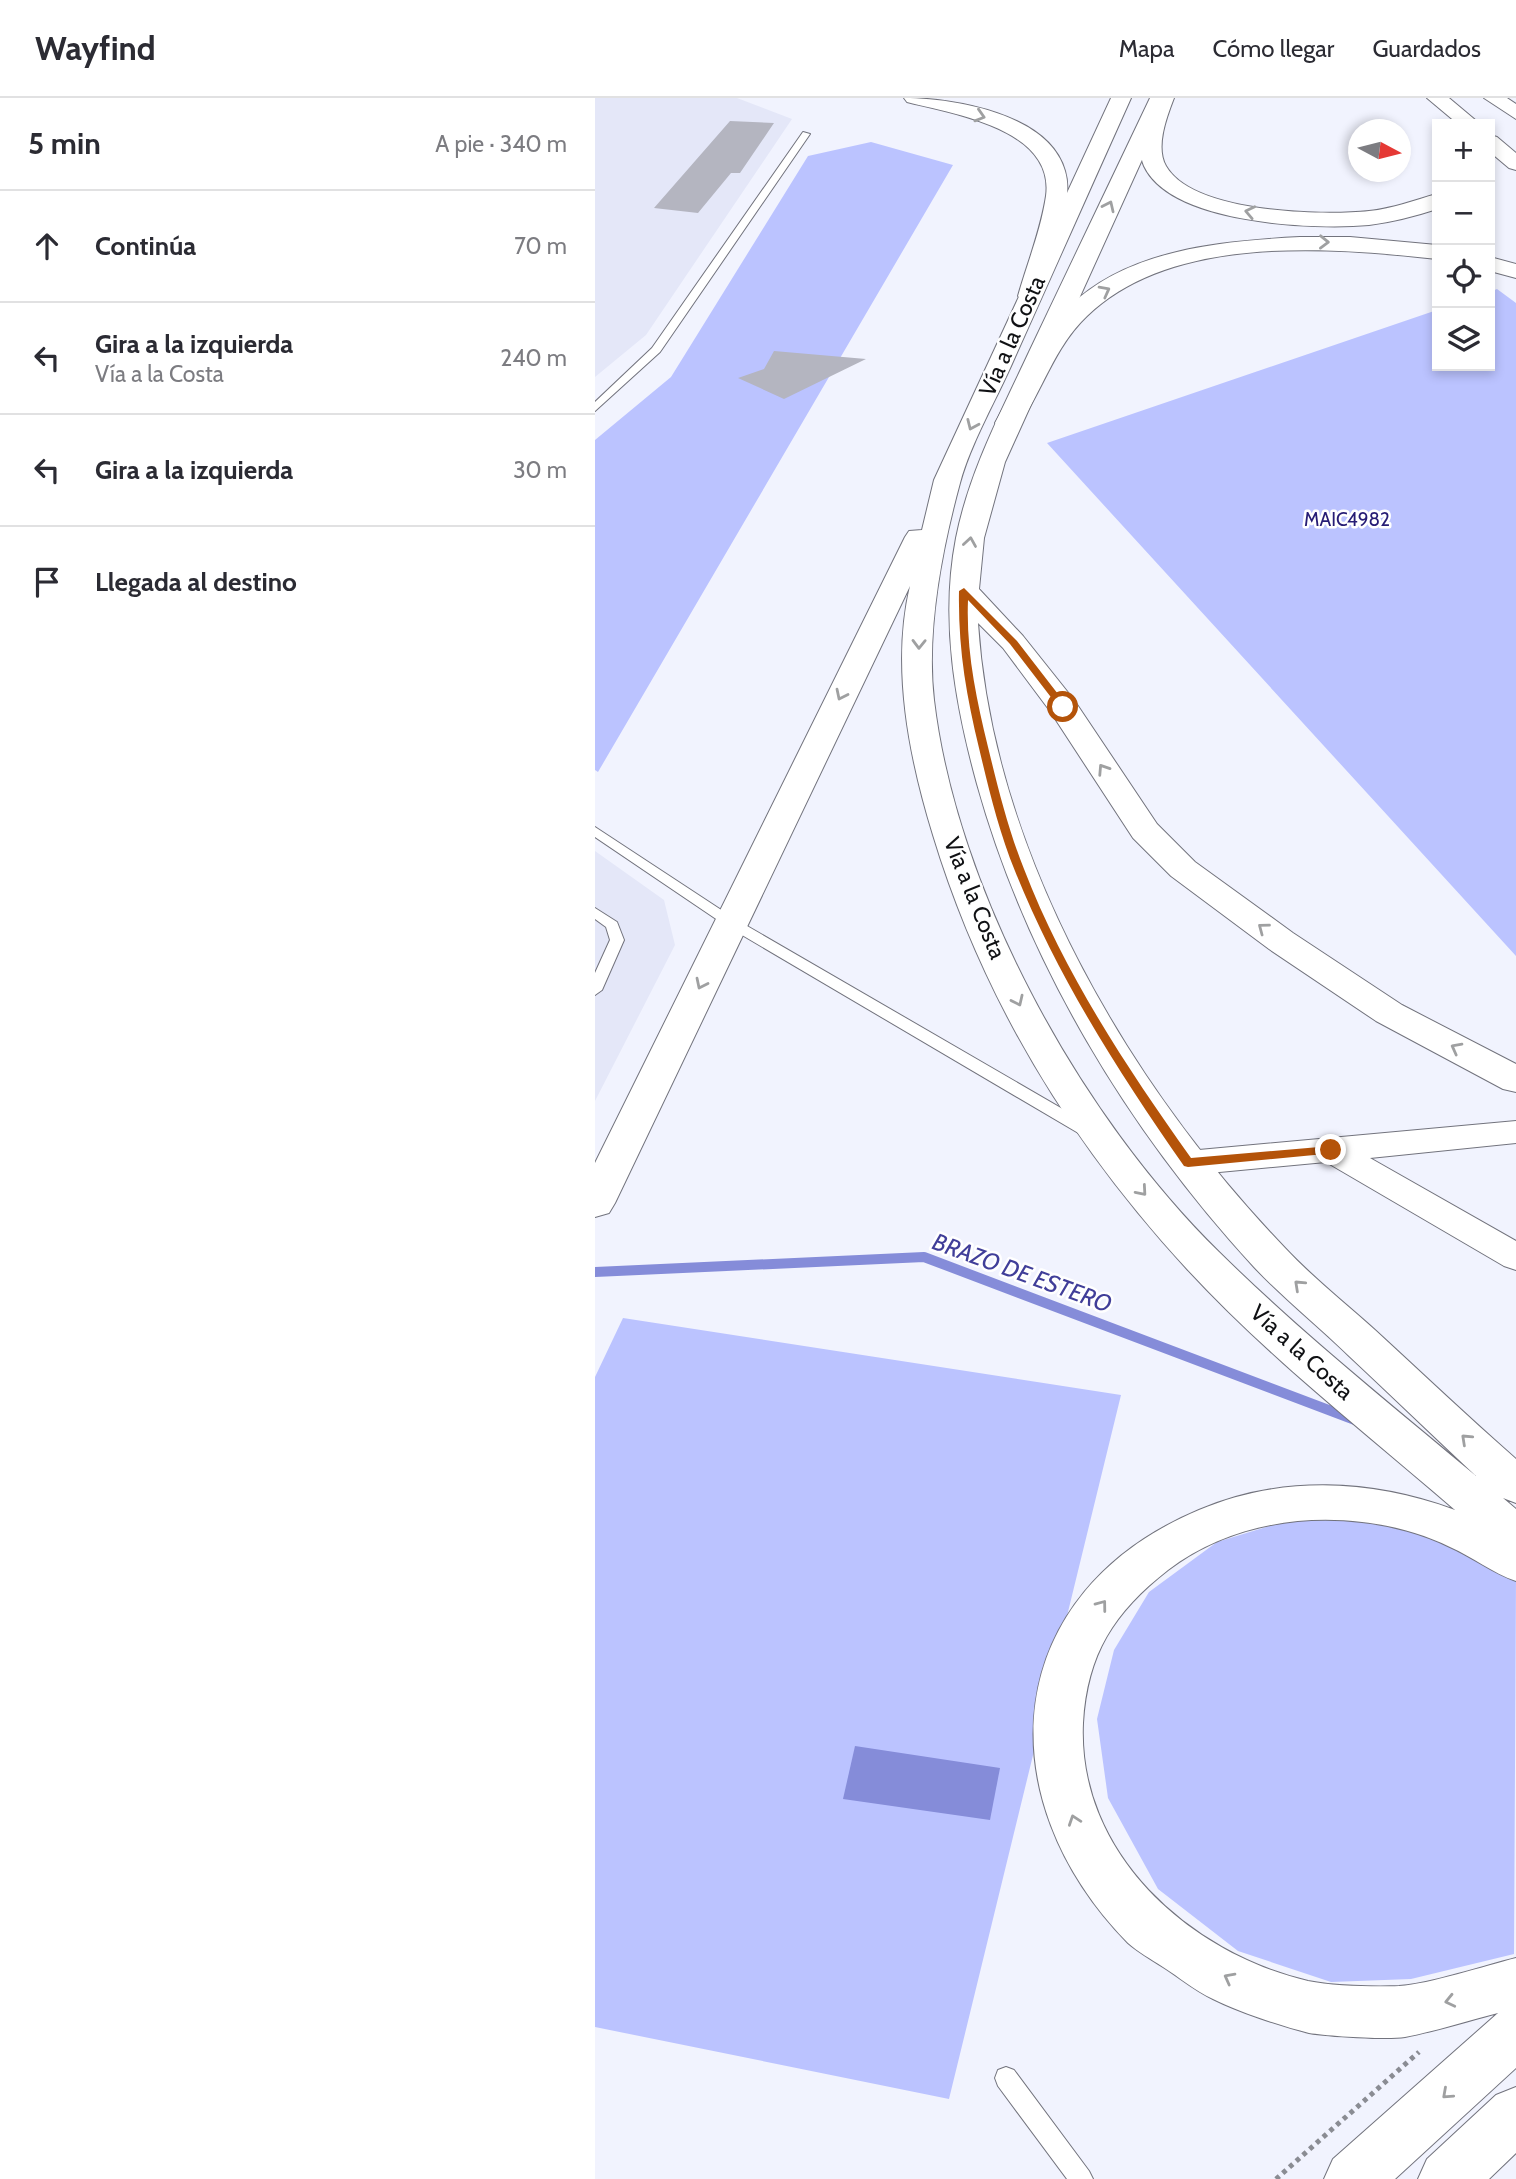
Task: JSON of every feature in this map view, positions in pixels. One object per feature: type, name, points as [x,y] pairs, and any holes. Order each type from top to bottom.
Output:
[{"type":"main road","points":[[914,98],[1007,125],[1038,143],[1055,165],[1059,180],[1058,195],[1030,296]]},
{"type":"main road","name":"Vía a la Costa","points":[[1121,98],[947,480],[920,604],[918,698],[938,799],[968,894],[1034,1037],[1126,1174],[1203,1261],[1298,1350],[1516,1536]]},
{"type":"main road","points":[[1162,98],[1154,137],[1154,163],[1162,178],[1203,200],[1261,214],[1337,220],[1401,213],[1432,203]]},
{"type":"main road","name":"Vía a la Costa","points":[[1162,98],[1008,423],[982,489],[970,538],[962,639],[970,691],[996,801],[1019,870],[1055,948],[1095,1022],[1188,1163],[1263,1251],[1513,1476]]},
{"type":"main road","points":[[1437,98],[1462,119]]},
{"type":"main road","points":[[1494,98],[1516,113]]},
{"type":"main road","points":[[1502,98],[1516,113]]},
{"type":"main road","points":[[1495,145],[1516,164]]},
{"type":"main road","points":[[1008,423],[1060,331],[1078,311],[1094,297],[1153,269],[1214,252],[1292,243],[1360,243],[1432,251]]},
{"type":"main road","points":[[1495,265],[1516,271]]},
{"type":"main road","points":[[599,1184],[947,480]]},
{"type":"main road","points":[[964,591],[1013,642],[1063,707],[1145,831],[1182,869],[1281,941],[1388,1013],[1516,1080]]},
{"type":"main road","points":[[1516,1562],[1467,1534],[1428,1519],[1363,1504],[1299,1502],[1237,1513],[1174,1540],[1118,1583],[1084,1628],[1061,1688],[1057,1754],[1074,1824],[1102,1875],[1149,1928],[1231,1981],[1310,2007],[1401,2012],[1516,1983]]},
{"type":"main road","points":[[1353,2179],[1516,2032]]},
{"type":"main road","points":[[1447,2179],[1516,2115]]},
{"type":"street","points":[[1188,1163],[1516,1132]]},
{"type":"street","points":[[1331,1150],[1516,1257]]},
{"type":"lane","points":[[595,408],[656,351],[806,134]]},
{"type":"lane","points":[[595,831],[730,922],[1103,1140]]},
{"type":"lane","points":[[595,912],[612,925],[617,940],[595,990]]},
{"type":"lane","points":[[1006,2078],[1081,2179]]},
{"type":"path","points":[[1276,2179],[1422,2049]]},
{"type":"shaded area","points":[[595,98],[737,98],[792,119],[646,335],[595,377]]},
{"type":"shaded area","points":[[595,851],[664,900],[675,945],[595,1101]]},
{"type":"shaded area","points":[[855,1746],[1000,1768],[990,1820],[843,1799]]},
{"type":"green space","points":[[871,142],[953,165],[598,772],[595,770],[595,440],[671,377],[808,156]]},
{"type":"green space","name":"MAIC4982","points":[[1495,290],[1516,303],[1516,956],[1047,443],[1432,312],[1432,371],[1495,371]]},
{"type":"green space","points":[[623,1318],[1121,1395],[949,2099],[595,2027],[595,1377]]},
{"type":"green space","points":[[1303,1516],[1392,1520],[1450,1539],[1516,1579],[1514,1954],[1411,1979],[1331,1982],[1238,1951],[1158,1889],[1108,1798],[1097,1719],[1114,1650],[1149,1592],[1217,1542]]},
{"type":"building","points":[[730,121],[774,123],[740,173],[731,173],[698,213],[654,208]]},
{"type":"building","points":[[774,351],[866,359],[784,399],[738,378],[764,369]]},
{"type":"waterway","name":"BRAZO DE ESTERO","points":[[595,1272],[924,1257],[1355,1420]]},
{"type":"route","points":[[1063,707],[1013,642],[964,591],[962,639],[970,691],[996,801],[1019,870],[1055,948],[1095,1022],[1154,1115],[1188,1163],[1331,1150]]}]
